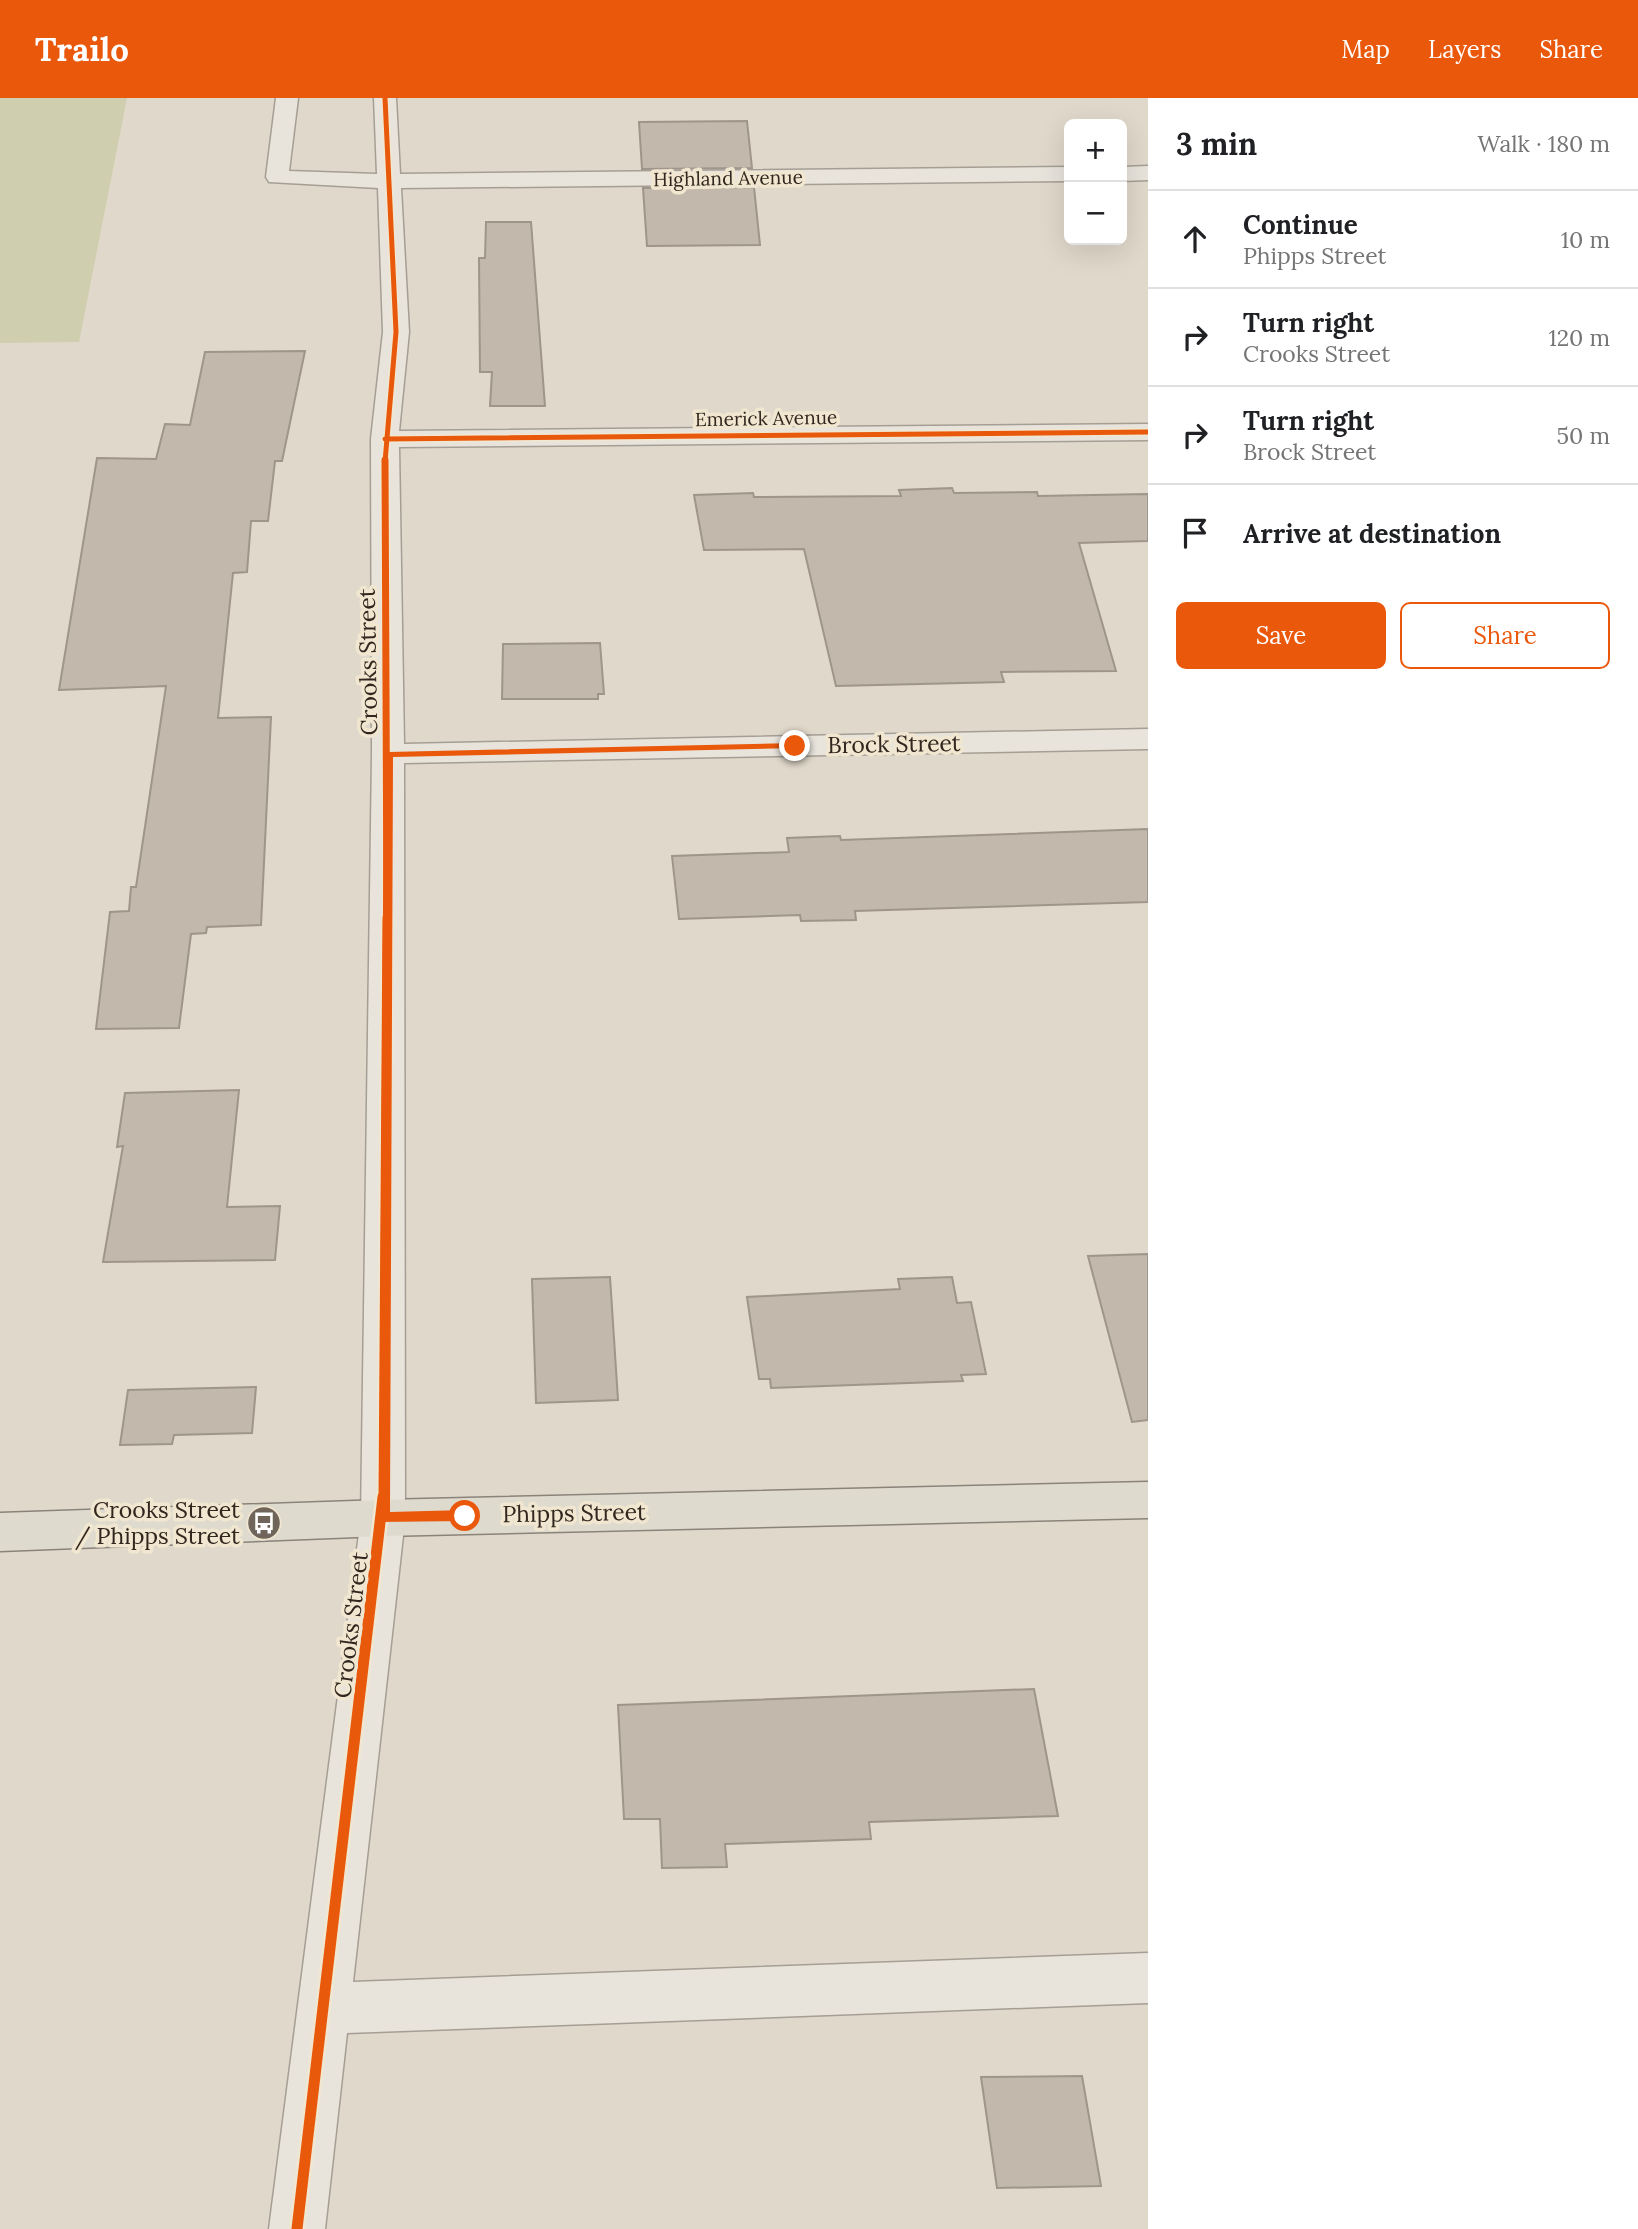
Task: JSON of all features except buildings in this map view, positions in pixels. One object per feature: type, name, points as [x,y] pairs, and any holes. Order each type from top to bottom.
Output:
[{"type":"main road","name":"Phipps Street","points":[[0,1532],[383,1518],[1148,1500]]},
{"type":"street","name":"Highland Avenue","points":[[288,98],[277,177],[387,181],[1064,174]]},
{"type":"street","name":"Crooks Street","points":[[297,2229],[326,2008],[383,1518],[388,754],[385,439],[396,332],[385,98]]},
{"type":"street","points":[[1127,174],[1148,173]]},
{"type":"street","name":"Emerick Avenue","points":[[385,439],[1148,432]]},
{"type":"street","name":"Brock Street","points":[[388,754],[1148,739]]},
{"type":"street","points":[[326,2008],[1148,1978]]},
{"type":"green space","points":[[0,98],[127,98],[79,342],[0,343]]},
{"type":"cycle path","points":[[297,2229],[383,1518],[388,754],[385,439],[396,332],[385,98]]},
{"type":"cycle path","points":[[385,439],[1148,432]]},
{"type":"place","name":"Crooks Street / Phipps Street","points":[[264,1523]]},
{"type":"route","points":[[465,1516],[383,1518],[388,754],[795,746]]}]
